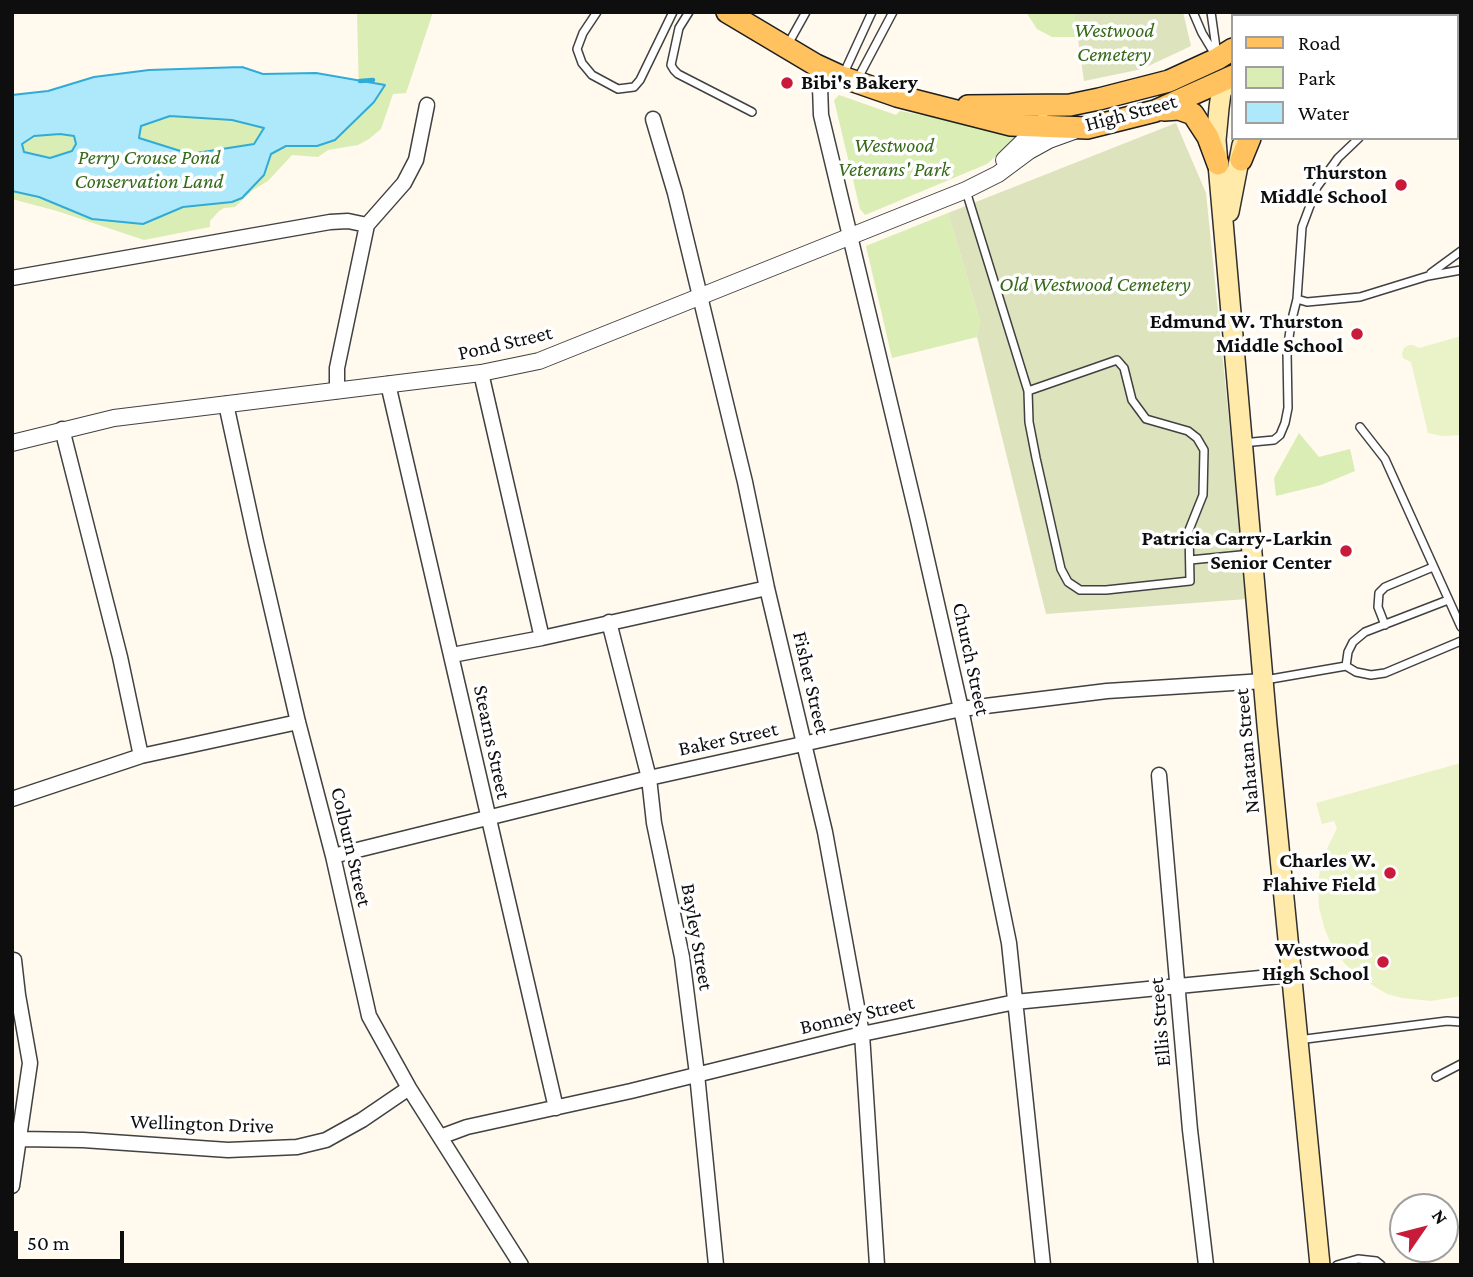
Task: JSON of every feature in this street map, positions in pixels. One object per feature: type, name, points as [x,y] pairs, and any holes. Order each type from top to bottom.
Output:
[{"type":"main road","name":"High Street","points":[[734,14],[787,47],[842,76],[897,96],[1011,125],[1087,128],[1155,111],[1232,81]]},
{"type":"main road","name":"High Street","points":[[942,106],[1070,106],[1169,81],[1225,54]]},
{"type":"main road","points":[[1225,54],[1232,81]]},
{"type":"main road","name":"Nahatan Street","points":[[1232,81],[1221,93],[1216,140],[1226,233],[1251,554],[1320,1265]]},
{"type":"main road","points":[[1155,111],[1179,109],[1193,114],[1208,136],[1218,164]]},
{"type":"main road","name":"Nahatan Street","points":[[1226,233],[1242,149]]},
{"type":"street","name":"Church Street","points":[[842,76],[820,86],[821,115],[852,235],[961,709],[1009,943],[1043,1265]]},
{"type":"street","points":[[337,391],[337,368],[367,225],[404,183],[416,160],[427,105]]},
{"type":"street","name":"Pond Street","points":[[972,187],[1037,127],[1070,106]]},
{"type":"street","name":"Fisher Street","points":[[653,119],[675,193],[745,482],[767,588],[825,832],[862,1034],[877,1265]]},
{"type":"street","name":"Pond Street","points":[[12,443],[114,418],[481,373],[539,361],[972,187],[1049,140],[1087,128]]},
{"type":"street","points":[[12,278],[330,222],[348,221],[367,225]]},
{"type":"street","points":[[481,373],[542,638]]},
{"type":"street","name":"Stearns Street","points":[[388,384],[556,1108]]},
{"type":"street","name":"Colburn Street","points":[[226,404],[298,722],[333,856],[369,1016],[409,1088],[521,1265]]},
{"type":"street","points":[[62,429],[120,657],[141,756]]},
{"type":"street","points":[[452,654],[542,638],[767,588]]},
{"type":"street","name":"Bayley Street","points":[[609,622],[649,778],[654,823],[682,957],[716,1265]]},
{"type":"street","name":"Baker Street","points":[[333,856],[649,778],[961,709],[1107,691],[1264,681]]},
{"type":"street","points":[[12,799],[141,756],[298,722]]},
{"type":"street","name":"Ellis Street","points":[[1159,775],[1190,1130],[1206,1265]]},
{"type":"street","points":[[12,1186],[30,1063],[14,960]]},
{"type":"street","name":"Bonney Street","points":[[440,1137],[467,1127],[862,1034],[1015,1002],[1291,975]]},
{"type":"street","name":"Wellington Drive","points":[[19,1139],[83,1140],[228,1150],[297,1147],[326,1140],[362,1120],[409,1088]]},
{"type":"lane","points":[[597,12],[577,48],[582,63],[592,75],[618,89],[634,87],[640,80],[673,12]]},
{"type":"lane","points":[[689,12],[679,28],[671,65],[674,70],[752,112]]},
{"type":"lane","points":[[787,47],[806,12]]},
{"type":"lane","points":[[842,76],[872,12]]},
{"type":"lane","points":[[842,76],[868,57],[893,12]]},
{"type":"lane","points":[[1194,12],[1202,33],[1225,54]]},
{"type":"lane","points":[[1211,12],[1225,54]]},
{"type":"lane","points":[[1242,443],[1274,440],[1280,435],[1285,423],[1288,408],[1287,352],[1297,299],[1303,227],[1317,187],[1338,158],[1357,140]]},
{"type":"lane","points":[[972,187],[1028,391],[1029,422],[1036,458],[1061,569],[1068,582],[1080,590],[1106,590],[1191,581],[1189,530],[1203,495],[1204,450],[1198,438],[1188,430],[1146,419],[1132,400],[1124,368],[1117,360],[1028,391]]},
{"type":"lane","points":[[1428,276],[1461,251]]},
{"type":"lane","points":[[1297,299],[1307,302],[1360,297],[1428,276],[1461,271]]},
{"type":"lane","points":[[1360,427],[1385,459],[1461,627]]},
{"type":"lane","points":[[1190,561],[1251,554]]},
{"type":"lane","points":[[1385,625],[1378,607],[1379,593],[1385,587],[1433,567]]},
{"type":"lane","points":[[1346,666],[1353,642],[1365,632],[1448,600]]},
{"type":"lane","points":[[1264,681],[1346,666],[1356,672],[1371,675],[1385,673],[1461,641]]},
{"type":"lane","points":[[1297,1040],[1447,1021],[1461,1022]]},
{"type":"lane","points":[[1436,1077],[1461,1064]]},
{"type":"lane","points":[[1337,1265],[1358,1259],[1376,1261],[1381,1265]]},
{"type":"green space","name":"Perry Crouse Pond Conservation Land","points":[[357,12],[433,12],[406,93],[393,94],[381,129],[369,139],[358,145],[328,150],[318,157],[292,155],[268,181],[253,190],[235,207],[219,211],[210,221],[210,227],[144,240],[12,199],[12,125],[359,95]]},
{"type":"green space","points":[[1026,12],[1117,12],[1080,37],[1052,37],[1037,29]]},
{"type":"green space","name":"Westwood Cemetery","points":[[1074,12],[1183,12],[1191,46],[1142,69],[1084,81]]},
{"type":"green space","name":"Westwood Veterans' Park","points":[[839,95],[896,115],[900,111],[1013,132],[1016,139],[987,164],[865,215],[860,209],[834,100]]},
{"type":"green space","name":"Old Westwood Cemetery","points":[[1176,123],[1206,193],[1247,599],[1046,614],[977,337],[980,321],[948,213]]},
{"type":"green space","points":[[948,213],[980,321],[977,337],[892,358],[866,246]]},
{"type":"green space","points":[[1461,336],[1461,435],[1442,436],[1428,433],[1411,362],[1403,358],[1402,353],[1409,345],[1419,348]]},
{"type":"green space","points":[[1299,433],[1319,457],[1350,449],[1355,471],[1321,485],[1276,496],[1274,478]]},
{"type":"green space","name":"Charles W. Flahive Field","points":[[1461,763],[1461,996],[1431,1001],[1387,994],[1359,977],[1345,964],[1325,930],[1319,908],[1318,884],[1321,861],[1337,828],[1334,821],[1322,824],[1316,803]]},
{"type":"water","name":"Perry Crouse Pond Conservation Land","points":[[242,67],[263,74],[316,73],[385,85],[374,102],[335,140],[317,146],[286,146],[271,154],[264,175],[242,198],[232,202],[183,207],[143,224],[92,219],[39,197],[12,191],[12,95],[48,91],[94,77],[149,70]],"holes":[[[170,116],[232,120],[264,128],[254,144],[190,154],[139,138],[141,126]],[[34,136],[74,136],[76,144],[72,151],[50,158],[24,152],[22,144]]]},
{"type":"waterway","points":[[360,81],[373,80]]},
{"type":"place","name":"Bibi's Bakery","points":[[787,83]]},
{"type":"place","name":"Thurston Middle School","points":[[1401,185]]},
{"type":"place","name":"Edmund W. Thurston Middle School","points":[[1357,334]]},
{"type":"place","name":"Patricia Carry-Larkin Senior Center","points":[[1346,551]]},
{"type":"place","name":"Charles W. Flahive Field","points":[[1390,873]]},
{"type":"place","name":"Westwood High School","points":[[1383,962]]}]
